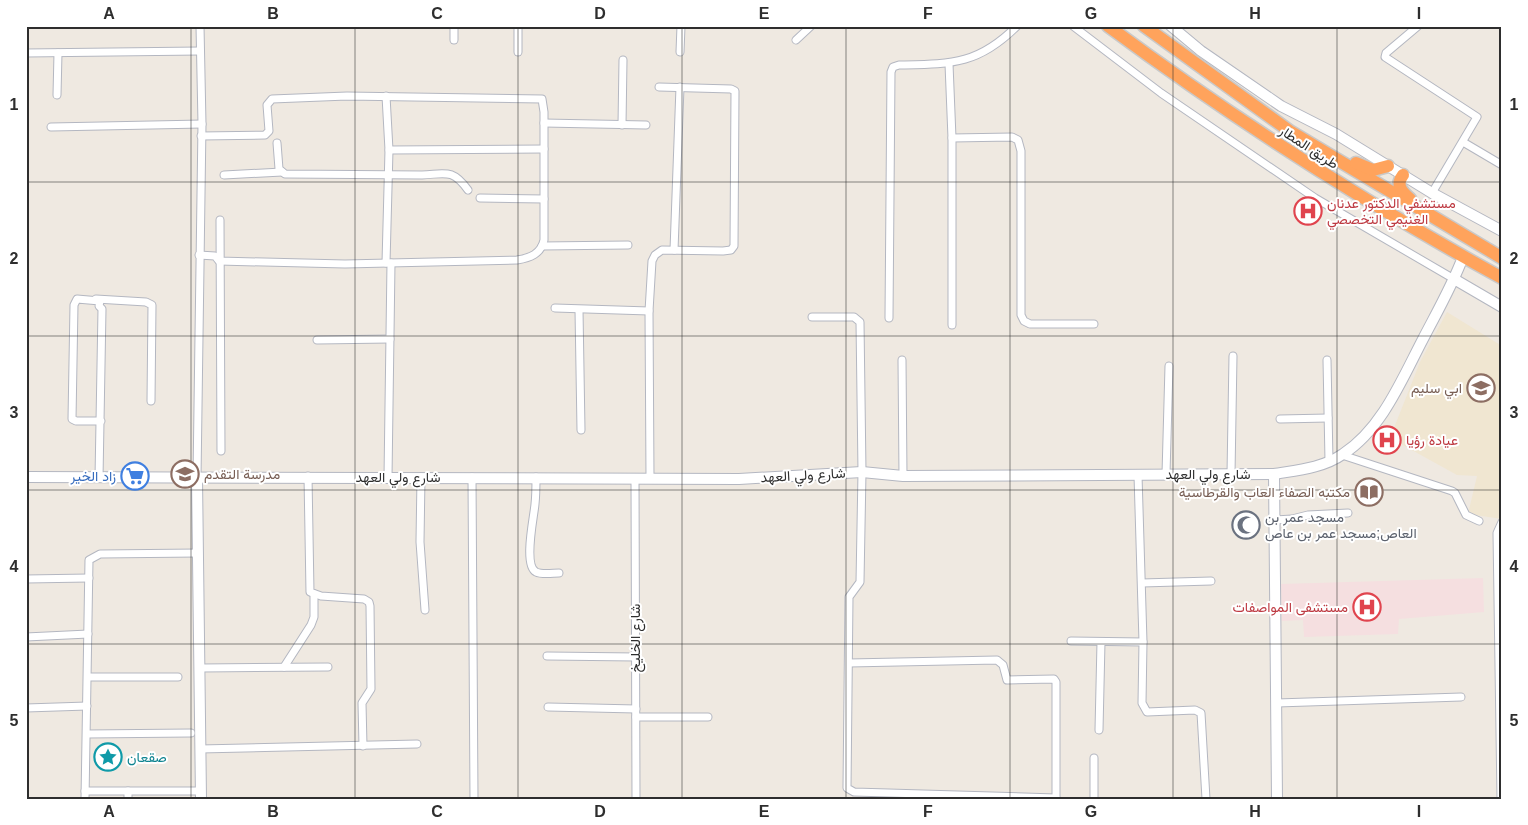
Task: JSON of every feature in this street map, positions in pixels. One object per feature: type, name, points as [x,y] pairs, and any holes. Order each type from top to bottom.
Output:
[{"type":"highway","name":"طريق المطار","points":[[1108,26],[1183,81],[1294,156],[1375,207],[1502,278]]},
{"type":"highway","name":"طريق المطار","points":[[1144,26],[1310,143],[1502,258]]},
{"type":"highway","points":[[1310,143],[1369,169],[1377,170],[1388,166]]},
{"type":"highway","points":[[1403,176],[1399,182],[1401,190],[1426,214]]},
{"type":"main road","points":[[1171,26],[1201,51],[1281,106],[1336,134],[1432,193],[1502,231]]},
{"type":"main road","name":"شارع ولي العهد","points":[[26,477],[197,478],[308,476],[739,479],[862,472],[903,476],[1274,474],[1316,467],[1342,455],[1368,432],[1385,410],[1454,279],[1462,257]]},
{"type":"main road","points":[[1454,279],[1502,307]]},
{"type":"main road","points":[[1274,474],[1277,799]]},
{"type":"main road","points":[[197,478],[201,668],[201,795]]},
{"type":"street","points":[[197,478],[202,124],[200,26]]},
{"type":"street","points":[[454,26],[454,40]]},
{"type":"street","points":[[518,26],[518,52]]},
{"type":"street","points":[[680,52],[681,26]]},
{"type":"street","points":[[796,40],[811,26]]},
{"type":"street","points":[[889,318],[891,72],[893,67],[899,65],[949,64],[985,52],[1004,40],[1017,26]]},
{"type":"street","points":[[1073,26],[1160,92],[1315,198],[1454,279]]},
{"type":"street","points":[[1418,26],[1386,53],[1386,57],[1475,114],[1476,120],[1432,193]]},
{"type":"street","points":[[26,53],[200,51]]},
{"type":"street","points":[[57,96],[58,53]]},
{"type":"street","points":[[622,125],[623,60]]},
{"type":"street","points":[[949,64],[952,138],[952,326]]},
{"type":"street","points":[[650,478],[650,310],[652,261],[655,255],[662,250],[723,251],[731,250],[734,246],[735,91],[731,89],[658,87]]},
{"type":"street","points":[[674,250],[680,87]]},
{"type":"street","points":[[201,136],[265,135],[269,132],[266,105],[272,99],[386,96],[542,99],[544,123],[542,246],[530,258],[517,260],[389,263],[218,261]]},
{"type":"street","points":[[386,96],[389,150],[390,340],[388,477]]},
{"type":"street","points":[[544,123],[646,125]]},
{"type":"street","points":[[51,127],[202,124]]},
{"type":"street","points":[[952,138],[1012,137],[1018,140],[1020,151],[1021,315],[1024,321],[1030,324],[1094,324]]},
{"type":"street","points":[[1463,142],[1502,165]]},
{"type":"street","points":[[277,143],[279,169],[282,172]]},
{"type":"street","points":[[389,150],[544,149]]},
{"type":"street","points":[[224,175],[282,172],[285,174],[388,175],[428,174],[443,171],[458,179],[468,190]]},
{"type":"street","points":[[480,198],[544,199]]},
{"type":"street","points":[[220,220],[218,261],[221,451]]},
{"type":"street","points":[[542,246],[628,245]]},
{"type":"street","points":[[199,255],[215,256],[218,261]]},
{"type":"street","points":[[101,421],[76,421],[72,419],[74,305],[77,299],[146,302],[152,305],[150,401]]},
{"type":"street","points":[[90,299],[100,300],[99,306],[102,309],[99,478]]},
{"type":"street","points":[[555,308],[578,310],[650,310]]},
{"type":"street","points":[[578,310],[581,430]]},
{"type":"street","points":[[812,317],[854,317],[860,322],[862,472],[860,582],[849,597],[847,788],[850,791],[1056,798],[1056,682],[1054,679],[1007,680],[1003,665],[997,660],[849,663]]},
{"type":"street","points":[[318,340],[390,340]]},
{"type":"street","points":[[1231,474],[1233,356]]},
{"type":"street","points":[[902,360],[903,476]]},
{"type":"street","points":[[1327,360],[1329,461]]},
{"type":"street","points":[[1166,474],[1169,366]]},
{"type":"street","points":[[1280,419],[1328,418]]},
{"type":"street","points":[[1342,455],[1452,491],[1455,493],[1466,516],[1479,521]]},
{"type":"street","points":[[1138,475],[1144,642],[1143,708],[1147,712],[1196,710],[1201,713],[1206,799]]},
{"type":"street","points":[[308,476],[308,588],[314,594],[369,602],[371,689],[362,703],[363,746]]},
{"type":"street","points":[[421,477],[420,542],[425,610]]},
{"type":"street","points":[[472,477],[474,799]]},
{"type":"street","points":[[536,477],[535,507],[531,519],[530,564],[539,573],[559,573]]},
{"type":"street","name":"شارع الخليخ","points":[[635,478],[636,799]]},
{"type":"street","points":[[1275,520],[1292,519],[1308,515],[1348,513]]},
{"type":"street","points":[[1501,799],[1500,601],[1497,532],[1498,526],[1502,522]]},
{"type":"street","points":[[198,553],[100,554],[89,560],[85,795],[201,795]]},
{"type":"street","points":[[26,579],[89,578]]},
{"type":"street","points":[[1142,583],[1211,581]]},
{"type":"street","points":[[284,667],[311,625],[314,617],[314,594]]},
{"type":"street","points":[[26,637],[88,634]]},
{"type":"street","points":[[1071,641],[1144,642]]},
{"type":"street","points":[[1100,730],[1101,642]]},
{"type":"street","points":[[547,656],[636,657]]},
{"type":"street","points":[[201,668],[328,667]]},
{"type":"street","points":[[88,676],[178,677]]},
{"type":"street","points":[[1277,703],[1461,697]]},
{"type":"street","points":[[26,708],[87,706]]},
{"type":"street","points":[[548,707],[708,717]]},
{"type":"street","points":[[87,734],[191,734]]},
{"type":"street","points":[[200,749],[416,744]]},
{"type":"street","points":[[1094,758],[1094,799]]},
{"type":"shaded area","points":[[1447,312],[1502,346],[1502,519],[1468,514],[1477,476],[1457,475],[1390,438],[1420,362]]},
{"type":"shaded area","points":[[1483,578],[1484,612],[1399,619],[1398,634],[1304,637],[1303,620],[1282,621],[1281,584]]},
{"type":"place","name":"مستشفي الدكتور عدنان الغنيمي التخصصي","points":[[1308,211]]},
{"type":"place","name":"ابي سليم","points":[[1481,388]]},
{"type":"place","name":"عيادة رؤيا","points":[[1387,440]]},
{"type":"place","name":"مدرسة التقدم","points":[[185,474]]},
{"type":"place","name":"زاد الخير","points":[[135,476]]},
{"type":"place","name":"مكتبه الصفاء العاب والقرطاسية","points":[[1369,492]]},
{"type":"place","name":"مسجد عمر بن العاص;مسجد عمر بن عاص","points":[[1246,525]]},
{"type":"place","name":"مستشفى المواصفات","points":[[1367,607]]},
{"type":"place","name":"صقعان","points":[[108,757]]}]
